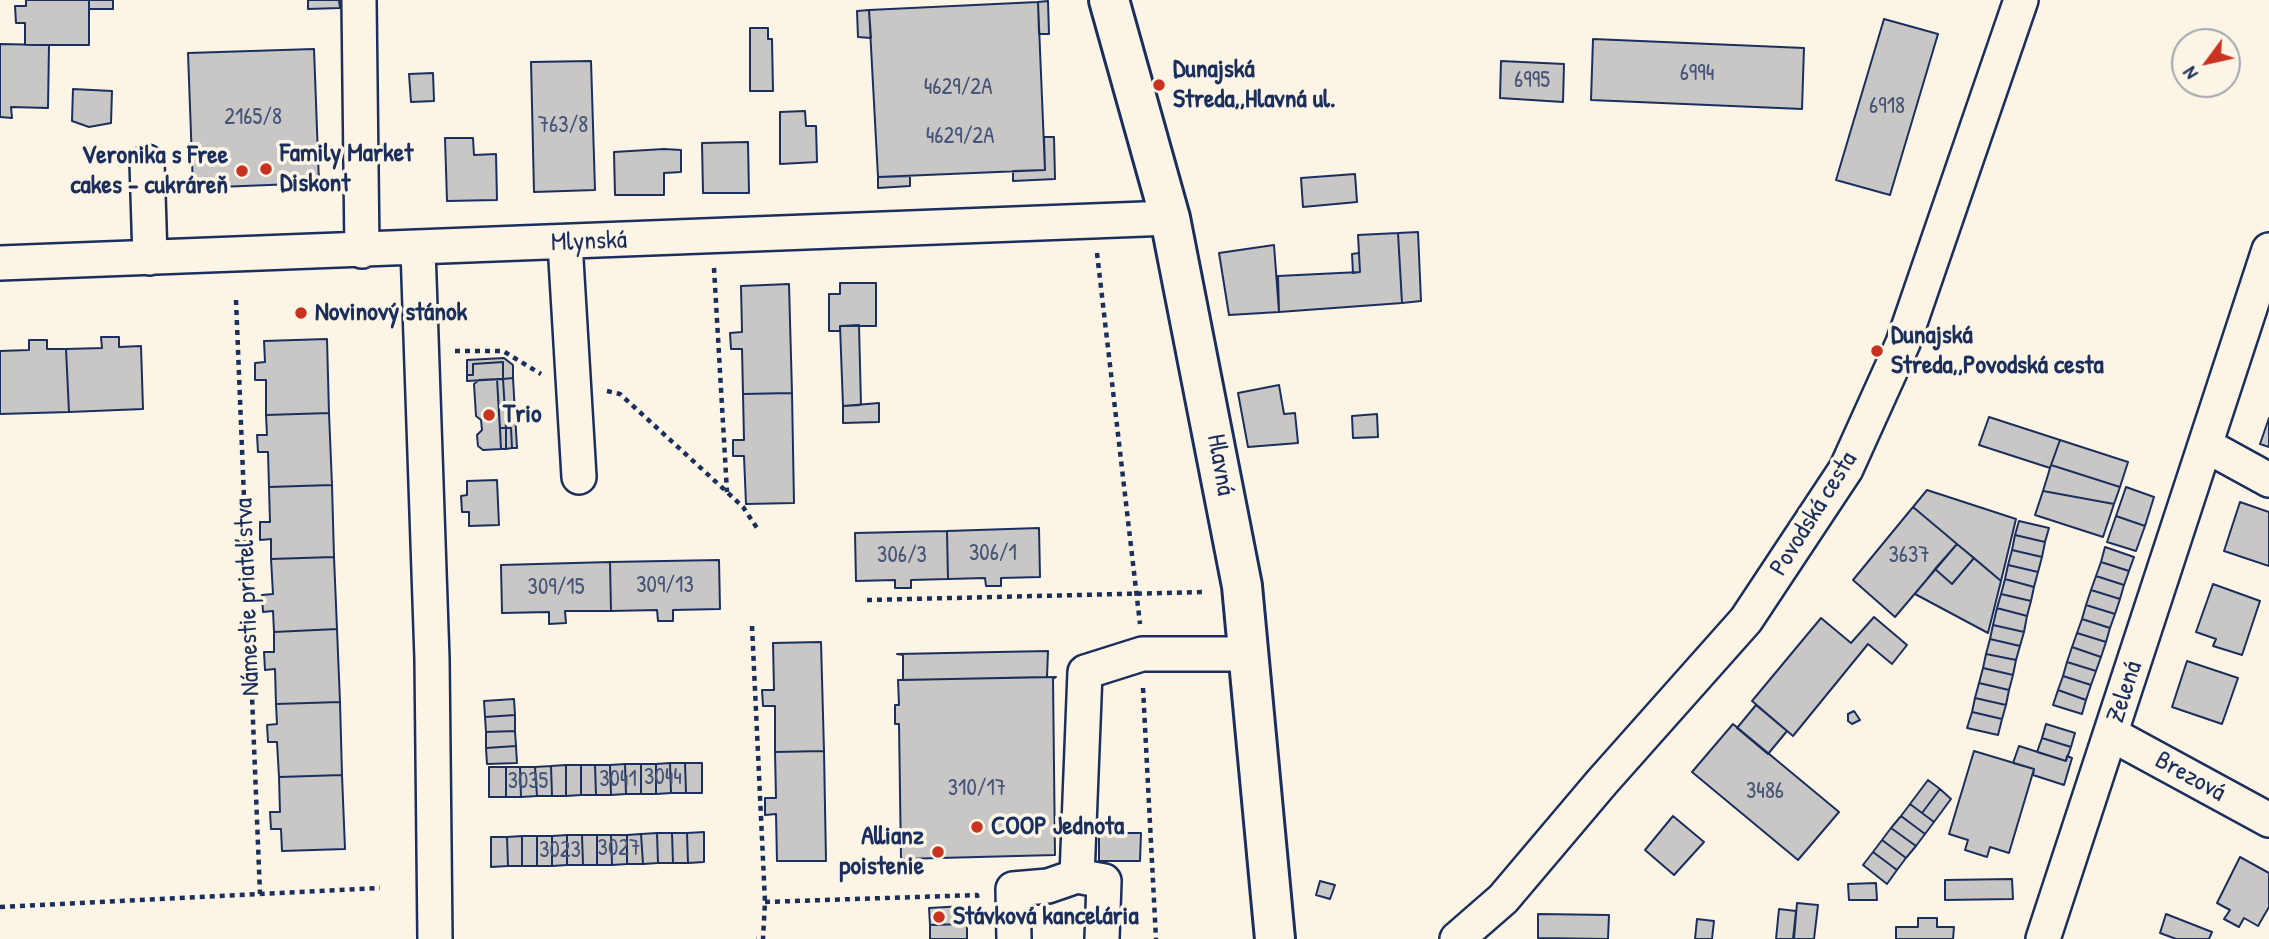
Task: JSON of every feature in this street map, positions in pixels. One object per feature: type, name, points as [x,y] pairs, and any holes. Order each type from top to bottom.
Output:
[{"type":"main road","name":"Hlavná","points":[[1109,0],[1170,218],[1221,466],[1242,586],[1275,939]]},
{"type":"street","points":[[359,0],[362,251]]},
{"type":"street","name":"Povodská cesta","points":[[1457,939],[1503,900],[1602,782],[1746,620],[1846,468],[1903,343],[2008,46],[2021,0]]},
{"type":"street","points":[[147,162],[150,258]]},
{"type":"street","name":"Mlynská","points":[[418,249],[1170,218]]},
{"type":"street","points":[[565,243],[579,477]]},
{"type":"street","points":[[0,263],[418,249],[432,659],[435,939]]},
{"type":"street","name":"Zelená","points":[[2043,939],[2207,446],[2269,250]]},
{"type":"street","points":[[2207,446],[2269,480]]},
{"type":"street","points":[[1077,876],[1085,672],[1142,653],[1249,654]]},
{"type":"street","name":"Brezová","points":[[2111,734],[2269,820]]},
{"type":"street","points":[[1014,939],[1013,890],[1048,886],[1077,876],[1104,881],[1102,939]]},
{"type":"path","points":[[1096,244],[1138,593],[1156,939]]},
{"type":"path","points":[[714,257],[727,492]]},
{"type":"path","name":"Námestie priateľstva","points":[[236,300],[260,894]]},
{"type":"path","points":[[449,352],[503,351],[533,372]]},
{"type":"path","points":[[620,394],[743,507],[759,531]]},
{"type":"path","points":[[867,600],[1207,592]]},
{"type":"path","points":[[752,626],[765,902],[763,939],[756,939]]},
{"type":"path","points":[[0,907],[380,888]]},
{"type":"path","points":[[765,902],[977,895],[978,906]]},
{"type":"building","points":[[26,0],[89,0],[89,45],[25,45],[25,23],[16,23],[15,6],[26,6]]},
{"type":"building","points":[[89,0],[113,0],[113,9],[89,9]]},
{"type":"building","points":[[308,0],[339,0],[340,8],[308,9]]},
{"type":"building","points":[[1048,1],[1049,34],[1039,34],[1038,2]]},
{"type":"building","points":[[1038,2],[1045,170],[878,177],[869,10]]},
{"type":"building","points":[[869,10],[871,38],[858,37],[857,11]]},
{"type":"building","points":[[1884,19],[1938,34],[1890,195],[1836,180]]},
{"type":"building","points":[[750,28],[768,28],[768,39],[772,39],[773,91],[750,91]]},
{"type":"building","points":[[1593,39],[1804,48],[1802,109],[1591,100]]},
{"type":"building","points":[[0,44],[49,45],[48,108],[11,107],[12,118],[0,117]]},
{"type":"building","points":[[314,49],[319,183],[193,188],[188,53]]},
{"type":"building","points":[[591,61],[595,190],[534,192],[531,62]]},
{"type":"building","points":[[1501,61],[1564,64],[1563,102],[1500,98]]},
{"type":"building","points":[[433,73],[434,101],[411,102],[409,74]]},
{"type":"building","points":[[73,89],[112,91],[111,123],[89,127],[72,121]]},
{"type":"building","points":[[805,111],[806,126],[816,126],[817,162],[780,164],[780,112]]},
{"type":"building","points":[[1044,137],[1054,137],[1055,179],[1013,181],[1013,171],[1045,170]]},
{"type":"building","points":[[445,138],[473,138],[474,155],[496,154],[497,200],[447,201]]},
{"type":"building","points":[[748,142],[749,193],[703,193],[702,143]]},
{"type":"building","points":[[681,150],[681,172],[664,173],[664,195],[615,195],[614,152]]},
{"type":"building","points":[[1355,174],[1357,202],[1303,207],[1301,178]]},
{"type":"building","points":[[910,176],[910,186],[878,188],[878,177]]},
{"type":"building","points":[[1418,232],[1421,301],[1402,303],[1398,233]]},
{"type":"building","points":[[1398,233],[1402,303],[1279,312],[1278,276],[1360,272],[1358,235]]},
{"type":"building","points":[[1274,245],[1279,312],[1229,315],[1219,253]]},
{"type":"building","points":[[1359,253],[1360,272],[1353,273],[1352,254]]},
{"type":"building","points":[[840,283],[876,283],[876,326],[840,326],[840,331],[829,331],[829,294],[840,294]]},
{"type":"building","points":[[789,284],[792,393],[743,394],[742,349],[731,349],[730,333],[742,332],[741,286]]},
{"type":"building","points":[[859,325],[861,405],[843,406],[840,326]]},
{"type":"building","points":[[101,337],[119,337],[119,347],[141,346],[143,409],[69,412],[66,349],[102,348]]},
{"type":"building","points":[[327,339],[329,413],[266,415],[266,380],[255,380],[255,363],[265,362],[264,341]]},
{"type":"building","points":[[29,340],[47,340],[47,349],[66,349],[69,412],[0,414],[0,351],[29,350]]},
{"type":"building","points":[[504,358],[513,365],[513,378],[503,379],[503,362],[473,364],[473,375],[467,375],[467,360]]},
{"type":"building","points":[[503,362],[503,379],[467,381],[467,375],[473,375],[473,364]]},
{"type":"building","points":[[513,378],[517,448],[512,448],[511,428],[506,428],[503,379]]},
{"type":"building","points":[[497,379],[501,449],[483,450],[478,446],[477,435],[482,430],[481,420],[476,416],[474,384],[479,380]]},
{"type":"building","points":[[497,379],[503,379],[506,428],[500,428]]},
{"type":"building","points":[[1279,385],[1284,414],[1295,413],[1298,443],[1248,447],[1238,393]]},
{"type":"building","points":[[792,393],[794,503],[746,504],[744,456],[733,456],[733,440],[744,440],[743,394]]},
{"type":"building","points":[[879,403],[879,422],[843,423],[843,406]]},
{"type":"building","points":[[329,413],[332,485],[269,487],[268,452],[258,452],[257,435],[267,435],[266,415]]},
{"type":"building","points":[[1377,414],[1378,437],[1353,438],[1352,416]]},
{"type":"building","points":[[1989,417],[2060,440],[2050,468],[1979,445]]},
{"type":"building","points":[[2269,418],[2269,447],[2260,444]]},
{"type":"building","points":[[500,428],[506,428],[506,449],[501,449]]},
{"type":"building","points":[[506,428],[511,428],[512,448],[506,449]]},
{"type":"building","points":[[2060,440],[2128,462],[2120,487],[2051,465]]},
{"type":"building","points":[[2051,465],[2120,487],[2114,504],[2043,491]]},
{"type":"building","points":[[497,480],[499,525],[469,526],[469,512],[462,512],[461,496],[467,495],[467,481]]},
{"type":"building","points":[[332,485],[334,557],[271,559],[271,539],[260,540],[260,522],[270,522],[269,487]]},
{"type":"building","points":[[2126,487],[2154,497],[2145,526],[2116,516]]},
{"type":"building","points":[[1927,490],[2016,519],[2001,581],[1913,507]]},
{"type":"building","points":[[2043,491],[2114,504],[2103,537],[2035,515]]},
{"type":"building","points":[[2240,502],[2269,512],[2269,566],[2224,551]]},
{"type":"building","points":[[1913,507],[1957,544],[1895,617],[1853,580]]},
{"type":"building","points":[[2116,516],[2145,526],[2136,551],[2107,542]]},
{"type":"building","points":[[2019,521],[2049,528],[2045,542],[2015,535]]},
{"type":"building","points":[[1039,528],[1040,577],[1001,578],[1001,586],[986,586],[985,578],[948,579],[947,531]]},
{"type":"building","points":[[947,531],[948,579],[911,580],[911,588],[895,588],[895,580],[856,581],[855,533]]},
{"type":"building","points":[[2015,535],[2045,542],[2042,557],[2012,550]]},
{"type":"building","points":[[1957,544],[1974,558],[1952,584],[1935,569]]},
{"type":"building","points":[[2105,547],[2134,557],[2129,571],[2101,562]]},
{"type":"building","points":[[2012,550],[2042,557],[2038,572],[2008,565]]},
{"type":"building","points":[[334,557],[337,629],[274,632],[273,611],[263,612],[262,595],[273,594],[271,559]]},
{"type":"building","points":[[1974,558],[2001,581],[1988,633],[1915,594],[1935,569],[1952,584]]},
{"type":"building","points":[[719,560],[720,609],[673,610],[673,621],[658,621],[657,610],[611,611],[610,562]]},
{"type":"building","points":[[610,562],[611,611],[565,611],[566,623],[549,624],[549,612],[502,613],[501,565]]},
{"type":"building","points":[[2101,562],[2129,571],[2124,585],[2096,576]]},
{"type":"building","points":[[2008,565],[2038,572],[2034,587],[2005,579]]},
{"type":"building","points":[[2096,576],[2124,585],[2120,599],[2091,590]]},
{"type":"building","points":[[2005,579],[2034,587],[2031,601],[2001,594]]},
{"type":"building","points":[[2213,584],[2260,601],[2242,655],[2213,646],[2216,639],[2196,632]]},
{"type":"building","points":[[2091,590],[2120,599],[2115,614],[2086,605]]},
{"type":"building","points":[[2001,594],[2031,601],[2027,616],[1997,608]]},
{"type":"building","points":[[2086,605],[2115,614],[2110,628],[2082,619]]},
{"type":"building","points":[[1997,608],[2027,616],[2024,632],[1993,625]]},
{"type":"building","points":[[1874,617],[1907,645],[1892,664],[1868,644],[1793,736],[1752,701],[1821,618],[1851,643]]},
{"type":"building","points":[[2082,619],[2110,628],[2106,642],[2077,633]]},
{"type":"building","points":[[1993,625],[2024,632],[2020,646],[1990,639]]},
{"type":"building","points":[[337,629],[340,702],[276,704],[275,669],[265,670],[264,652],[274,652],[274,632]]},
{"type":"building","points":[[2077,633],[2106,642],[2101,657],[2072,647]]},
{"type":"building","points":[[1990,639],[2020,646],[2016,660],[1986,654]]},
{"type":"building","points":[[821,642],[824,751],[775,752],[775,706],[763,706],[762,690],[774,690],[773,643]]},
{"type":"building","points":[[2072,647],[2101,657],[2096,671],[2067,662]]},
{"type":"building","points":[[1048,651],[1047,677],[903,680],[903,655],[897,654]]},
{"type":"building","points":[[1986,654],[2016,660],[2013,675],[1983,668]]},
{"type":"building","points":[[2187,661],[2238,678],[2222,724],[2172,707]]},
{"type":"building","points":[[2067,662],[2096,671],[2091,685],[2063,676]]},
{"type":"building","points":[[1983,668],[2013,675],[2009,690],[1979,683]]},
{"type":"building","points":[[2063,676],[2091,685],[2086,700],[2058,690]]},
{"type":"building","points":[[1056,677],[1053,679],[1055,855],[901,859],[899,724],[895,724],[895,705],[899,705],[898,680]]},
{"type":"building","points":[[1979,683],[2009,690],[2006,705],[1975,698]]},
{"type":"building","points":[[2058,690],[2086,700],[2082,714],[2053,705]]},
{"type":"building","points":[[1975,698],[2006,705],[2002,719],[1972,712]]},
{"type":"building","points":[[514,699],[515,715],[485,717],[484,701]]},
{"type":"building","points":[[340,702],[342,775],[279,777],[277,742],[268,742],[267,725],[277,724],[276,704]]},
{"type":"building","points":[[1756,705],[1787,731],[1768,754],[1737,728]]},
{"type":"building","points":[[1854,711],[1860,720],[1852,724],[1848,721],[1848,714]]},
{"type":"building","points":[[1972,712],[2002,719],[1998,735],[1967,728]]},
{"type":"building","points":[[515,715],[515,731],[486,732],[485,717]]},
{"type":"building","points":[[1733,724],[1839,812],[1798,860],[1692,772]]},
{"type":"building","points":[[2046,724],[2075,733],[2071,747],[2042,738]]},
{"type":"building","points":[[515,731],[516,746],[486,748],[486,732]]},
{"type":"building","points":[[2042,738],[2071,747],[2066,761],[2037,752]]},
{"type":"building","points":[[516,746],[517,763],[487,764],[486,748]]},
{"type":"building","points":[[2019,746],[2066,761],[2067,756],[2072,758],[2064,785],[2033,775],[2034,769],[2013,763]]},
{"type":"building","points":[[824,751],[826,861],[777,861],[776,814],[765,815],[765,798],[776,798],[775,752]]},
{"type":"building","points":[[1974,751],[2034,769],[2009,853],[1990,847],[1987,857],[1965,850],[1968,840],[1949,834]]},
{"type":"building","points":[[670,763],[671,793],[656,794],[656,764]]},
{"type":"building","points":[[670,763],[685,763],[686,793],[671,793]]},
{"type":"building","points":[[685,763],[702,763],[702,793],[686,793]]},
{"type":"building","points":[[625,764],[641,764],[641,794],[626,794]]},
{"type":"building","points":[[625,764],[626,794],[611,795],[610,765]]},
{"type":"building","points":[[641,764],[656,764],[656,794],[641,794]]},
{"type":"building","points":[[566,765],[566,796],[552,796],[551,766]]},
{"type":"building","points":[[566,765],[581,765],[581,795],[566,796]]},
{"type":"building","points":[[581,765],[595,765],[596,795],[581,795]]},
{"type":"building","points":[[595,765],[610,765],[611,795],[596,795]]},
{"type":"building","points":[[551,766],[552,796],[537,796],[535,767]]},
{"type":"building","points":[[489,767],[506,767],[506,797],[489,797]]},
{"type":"building","points":[[506,767],[520,767],[521,797],[506,797]]},
{"type":"building","points":[[520,767],[535,767],[537,796],[521,797]]},
{"type":"building","points":[[342,775],[345,849],[282,851],[281,829],[271,829],[270,812],[280,812],[279,777]]},
{"type":"building","points":[[1928,780],[1940,789],[1922,813],[1910,804]]},
{"type":"building","points":[[1940,789],[1951,799],[1934,822],[1922,813]]},
{"type":"building","points":[[1910,804],[1934,822],[1925,834],[1901,816]]},
{"type":"building","points":[[1673,816],[1704,842],[1674,875],[1645,850]]},
{"type":"building","points":[[1901,816],[1925,834],[1916,846],[1891,828]]},
{"type":"building","points":[[1891,828],[1916,846],[1906,858],[1882,840]]},
{"type":"building","points":[[704,832],[704,862],[688,863],[687,833]]},
{"type":"building","points":[[657,833],[658,863],[643,864],[641,834]]},
{"type":"building","points":[[657,833],[672,833],[673,863],[658,863]]},
{"type":"building","points":[[672,833],[687,833],[688,863],[673,863]]},
{"type":"building","points":[[1099,833],[1141,833],[1140,861],[1099,861]]},
{"type":"building","points":[[641,834],[643,864],[627,864],[627,835]]},
{"type":"building","points":[[567,835],[567,865],[552,866],[552,836]]},
{"type":"building","points":[[567,835],[582,835],[583,865],[567,865]]},
{"type":"building","points":[[582,835],[597,835],[597,865],[583,865]]},
{"type":"building","points":[[597,835],[611,835],[612,865],[597,865]]},
{"type":"building","points":[[611,835],[627,835],[627,864],[612,865]]},
{"type":"building","points":[[522,836],[522,866],[508,866],[507,837]]},
{"type":"building","points":[[522,836],[537,836],[537,866],[522,866]]},
{"type":"building","points":[[537,836],[552,836],[552,866],[537,866]]},
{"type":"building","points":[[491,837],[507,837],[508,866],[491,867]]},
{"type":"building","points":[[1882,840],[1906,858],[1897,870],[1873,852]]},
{"type":"building","points":[[1873,852],[1897,870],[1887,884],[1863,865]]},
{"type":"building","points":[[2240,857],[2269,873],[2269,907],[2258,926],[2244,918],[2239,927],[2224,919],[2230,910],[2217,903]]},
{"type":"building","points":[[2012,879],[2013,899],[1945,900],[1945,880]]},
{"type":"building","points":[[1320,881],[1335,885],[1330,899],[1316,895]]},
{"type":"building","points":[[1876,883],[1877,900],[1849,900],[1848,884]]},
{"type":"building","points":[[1797,903],[1818,905],[1814,939],[1794,939]]},
{"type":"building","points":[[965,906],[967,924],[930,925],[929,908]]},
{"type":"building","points":[[1779,909],[1796,911],[1793,939],[1776,939]]},
{"type":"building","points":[[1538,914],[1609,915],[1608,939],[1538,938]]},
{"type":"building","points":[[2166,914],[2212,932],[2209,939],[2176,939],[2160,933]]},
{"type":"building","points":[[1918,918],[1937,918],[1937,927],[1954,927],[1953,939],[1896,939],[1896,927],[1918,927]]},
{"type":"building","points":[[1697,919],[1714,921],[1712,939],[1695,939]]},
{"type":"building","points":[[967,924],[967,939],[930,939],[930,925]]},
{"type":"place","name":"Dunajská Streda,,Hlavná ul.","points":[[1159,85]]},
{"type":"place","name":"Family Market Diskont","points":[[266,169]]},
{"type":"place","name":"Veronika s Free cakes - cukráreň","points":[[242,171]]},
{"type":"place","name":"Novinový stánok","points":[[301,313]]},
{"type":"place","name":"Dunajská Streda,,Povodská cesta","points":[[1877,351]]},
{"type":"place","name":"Trio","points":[[489,415]]},
{"type":"place","name":"COOP Jednota","points":[[977,827]]},
{"type":"place","name":"Allianz poistenie","points":[[938,852]]},
{"type":"place","name":"Stávková kancelária","points":[[939,917]]}]
